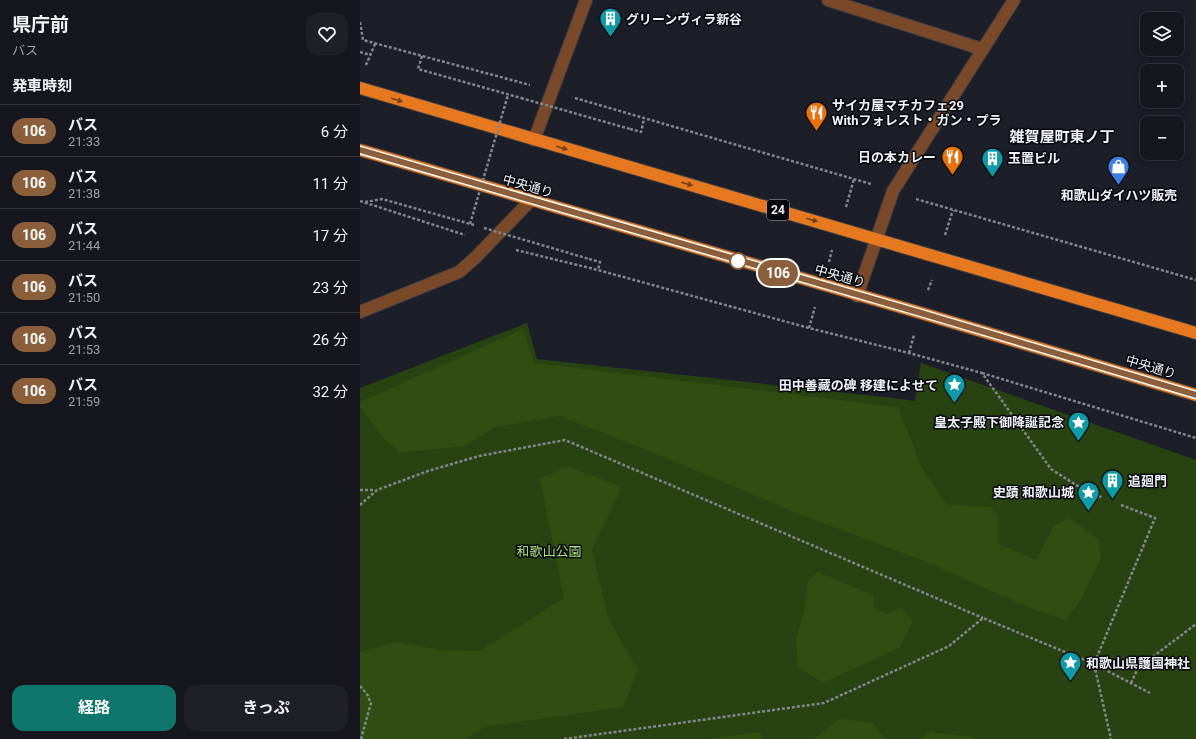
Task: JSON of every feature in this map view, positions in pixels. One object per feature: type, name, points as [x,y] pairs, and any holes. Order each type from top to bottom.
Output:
[{"type":"highway","name":"24","points":[[360,88],[1196,333]]},
{"type":"highway","name":"中央通り","points":[[360,150],[530,201],[857,296],[921,313],[1196,395]]},
{"type":"street","points":[[534,140],[586,0]]},
{"type":"street","points":[[828,0],[982,49]]},
{"type":"street","points":[[857,296],[893,192],[1014,0]]},
{"type":"street","points":[[360,312],[459,272],[475,258],[530,201]]},
{"type":"path","points":[[360,22],[363,40],[375,44],[552,92],[854,179],[809,328]]},
{"type":"path","points":[[365,67],[375,44]]},
{"type":"path","points":[[360,52],[370,55]]},
{"type":"path","points":[[422,56],[418,69],[508,95],[641,132],[644,119]]},
{"type":"path","points":[[364,202],[382,199],[470,224],[508,95]]},
{"type":"path","points":[[360,201],[489,243],[598,270],[809,328],[982,373],[1196,438]]},
{"type":"path","points":[[953,210],[1196,280]]},
{"type":"path","points":[[484,228],[600,262],[598,270]]},
{"type":"path","points":[[982,373],[1051,469],[1103,498]]},
{"type":"path","points":[[360,490],[377,490],[480,456],[565,440],[1094,664],[1150,693]]},
{"type":"path","points":[[360,505],[377,490]]},
{"type":"path","points":[[1110,739],[1094,664],[1155,518],[1121,505]]},
{"type":"path","points":[[564,739],[824,703],[950,646],[983,618]]},
{"type":"path","points":[[1131,683],[1138,668],[1196,624]]},
{"type":"path","points":[[360,686],[368,694],[371,703],[361,739]]},
{"type":"green space","name":"和歌山公園","points":[[527,323],[537,359],[915,401],[921,363],[1196,460],[1196,739],[360,739],[360,388]]},
{"type":"green space","points":[[523,329],[534,363],[898,407],[922,468],[947,505],[992,507],[999,521],[999,544],[1036,560],[1054,526],[1069,518],[1098,539],[1101,559],[1082,598],[1066,620],[1030,608],[926,562],[797,513],[661,456],[560,416],[496,427],[464,446],[400,453],[381,436],[360,406],[360,402]]},
{"type":"green space","points":[[568,466],[622,487],[592,549],[608,618],[638,670],[623,707],[484,727],[466,739],[360,739],[360,652],[397,642],[440,650],[480,651],[564,598],[540,479]]},
{"type":"green space","points":[[818,572],[874,596],[873,608],[886,614],[901,608],[913,620],[899,648],[823,683],[798,667],[796,639],[805,609],[808,581]]},
{"type":"green space","points":[[839,719],[873,723],[885,739],[814,739]]},
{"type":"green space","points":[[760,732],[762,739],[708,739]]},
{"type":"green space","points":[[931,732],[972,737],[975,739],[919,739]]},
{"type":"bus line","name":"106","points":[[360,150],[857,296],[921,313],[1196,395]]},
{"type":"place","name":"グリーンヴィラ新谷","points":[[611,38]]},
{"type":"place","name":"サイカ屋マチカフェ29 Withフォレスト・ガン・プラ","points":[[816,132]]},
{"type":"place","name":"日の本カレー","points":[[952,176]]},
{"type":"place","name":"玉置ビル","points":[[992,178]]},
{"type":"place","name":"和歌山ダイハツ販売","points":[[1119,186]]},
{"type":"place","name":"田中善藏の碑 移建によせて","points":[[954,404]]},
{"type":"place","name":"皇太子殿下御降誕記念","points":[[1079,442]]},
{"type":"place","name":"追廻門","points":[[1112,500]]},
{"type":"place","name":"史蹟 和歌山城","points":[[1089,512]]},
{"type":"place","name":"和歌山県護国神社","points":[[1071,682]]},
{"type":"district","name":"雑賀屋町東ノ丁","points":[[1062,137]]}]
